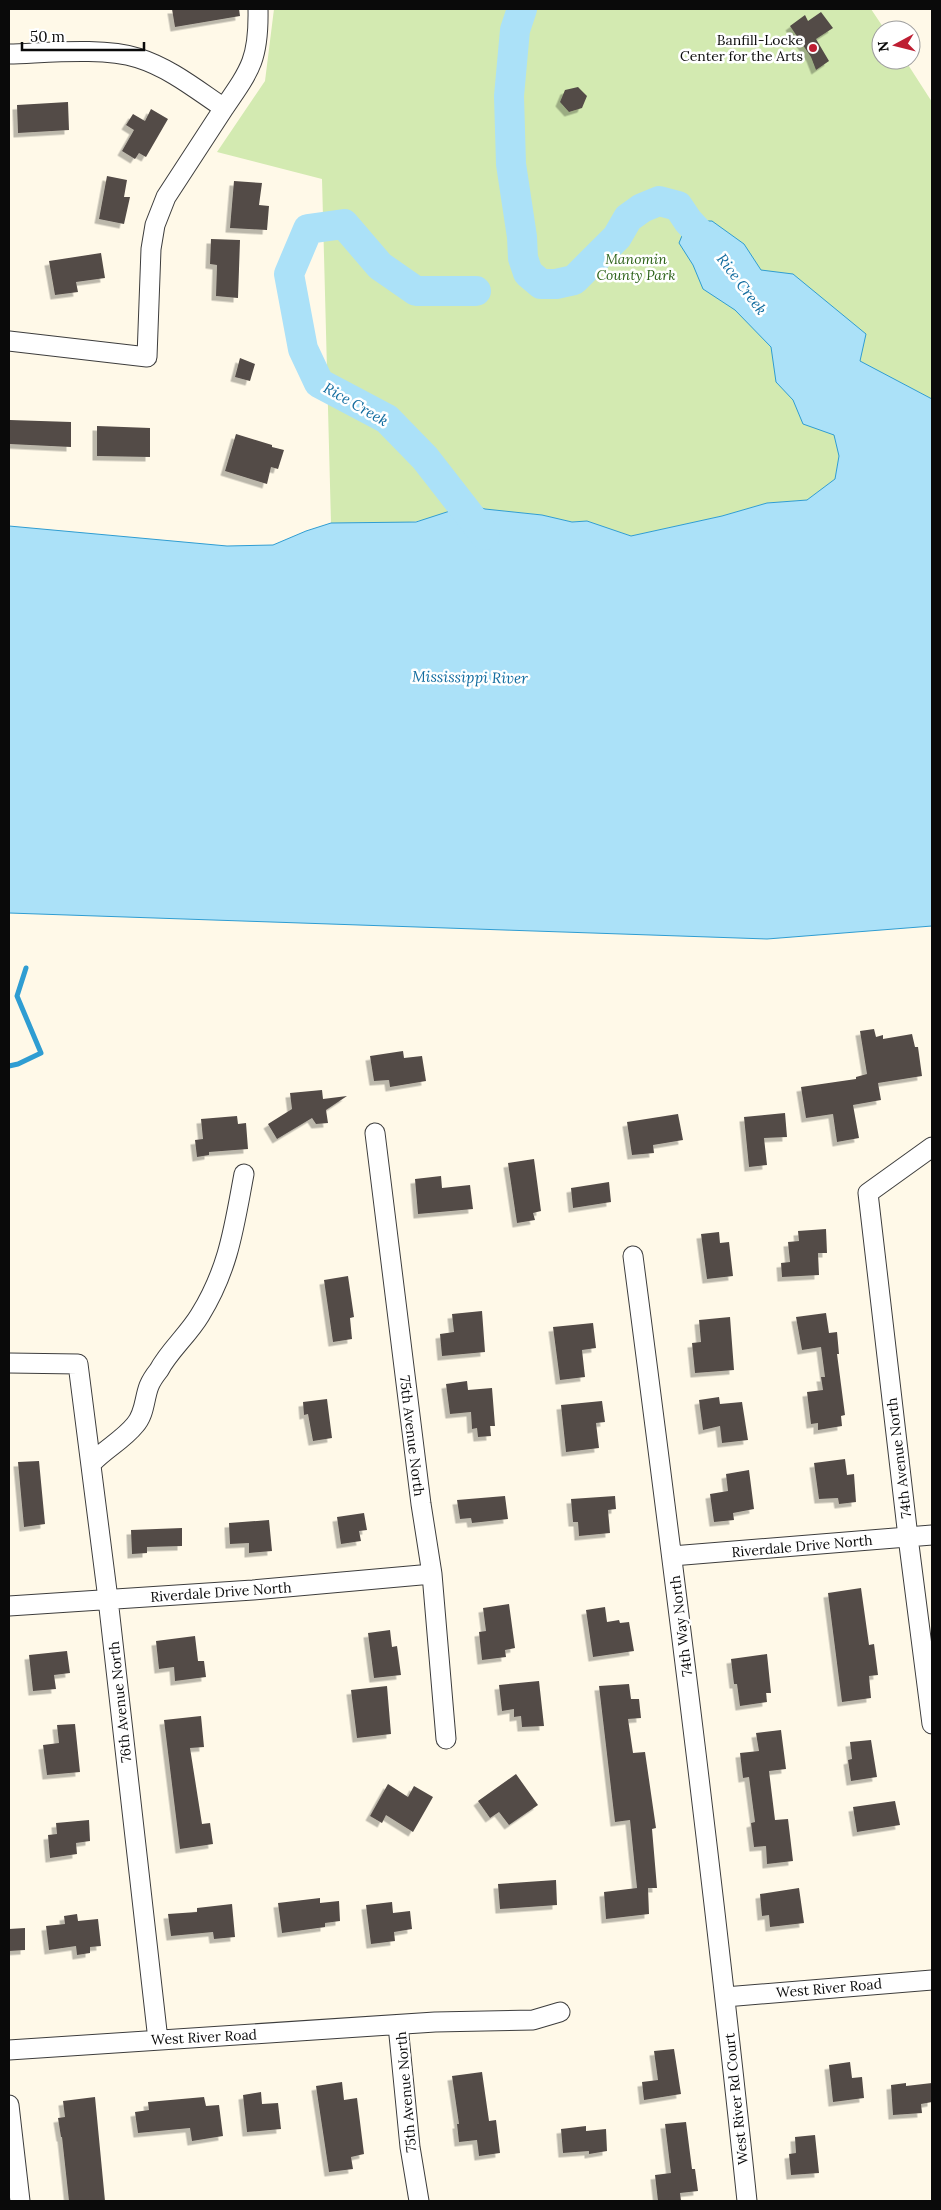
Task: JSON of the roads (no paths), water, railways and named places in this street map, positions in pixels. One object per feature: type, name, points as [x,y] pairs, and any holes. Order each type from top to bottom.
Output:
[{"type":"street","points":[[9,341],[147,357],[151,250],[155,225],[166,197],[247,75],[258,42],[258,9]]},
{"type":"street","points":[[9,54],[87,53],[138,58],[167,70],[224,108]]},
{"type":"street","name":"75th Avenue North","points":[[375,1133],[421,1504],[432,1574],[446,1738]]},
{"type":"street","name":"74th Avenue North","points":[[932,1148],[868,1193],[932,1724]]},
{"type":"street","points":[[92,1463],[102,1452],[136,1425],[145,1406],[148,1388],[163,1361],[185,1337],[217,1286],[228,1257],[244,1174]]},
{"type":"street","name":"74th Way North","points":[[633,1256],[672,1556],[725,1997]]},
{"type":"street","name":"76th Avenue North","points":[[9,1363],[78,1364],[92,1463],[158,2040]]},
{"type":"street","name":"Riverdale Drive North","points":[[672,1556],[932,1535]]},
{"type":"street","name":"Riverdale Drive North","points":[[9,1606],[253,1590],[432,1574]]},
{"type":"street","name":"West River Road","points":[[725,1997],[932,1980]]},
{"type":"street","name":"West River Rd Court","points":[[725,1997],[747,2201]]},
{"type":"street","name":"75th Avenue North","points":[[419,2201],[410,2147],[398,2025],[452,2021],[533,2020],[560,2012]]},
{"type":"street","name":"West River Road","points":[[9,2050],[398,2025]]},
{"type":"street","points":[[9,2105],[20,2201]]},
{"type":"water","name":"Mississippi River","points":[[688,221],[712,221],[744,244],[761,270],[793,274],[866,334],[860,361],[932,399],[932,926],[767,939],[9,913],[9,526],[227,546],[273,545],[331,523],[416,522],[453,510],[461,501],[485,509],[542,515],[572,522],[587,521],[631,536],[722,516],[767,503],[807,500],[835,479],[839,456],[834,435],[803,424],[793,400],[776,382],[771,347],[735,310],[703,289],[693,265],[679,243]]},
{"type":"waterway","name":"Rice Creek","points":[[522,9],[515,30],[509,96],[511,164],[522,237],[523,258],[528,273],[541,284],[556,284],[574,280],[617,237],[628,218],[642,208],[659,201],[678,206],[688,221],[715,250]]},
{"type":"waterway","name":"Rice Creek","points":[[476,291],[416,291],[380,266],[344,224],[308,229],[289,274],[303,349],[319,383],[387,419],[425,458],[485,535]]},
{"type":"waterway","points":[[9,1066],[18,1064],[41,1053],[17,996],[26,968]]},
{"type":"place","name":"Banfill-Locke Center for the Arts","points":[[813,48]]},
{"type":"park label","name":"Manomin County Park","points":[[636,268]]}]
